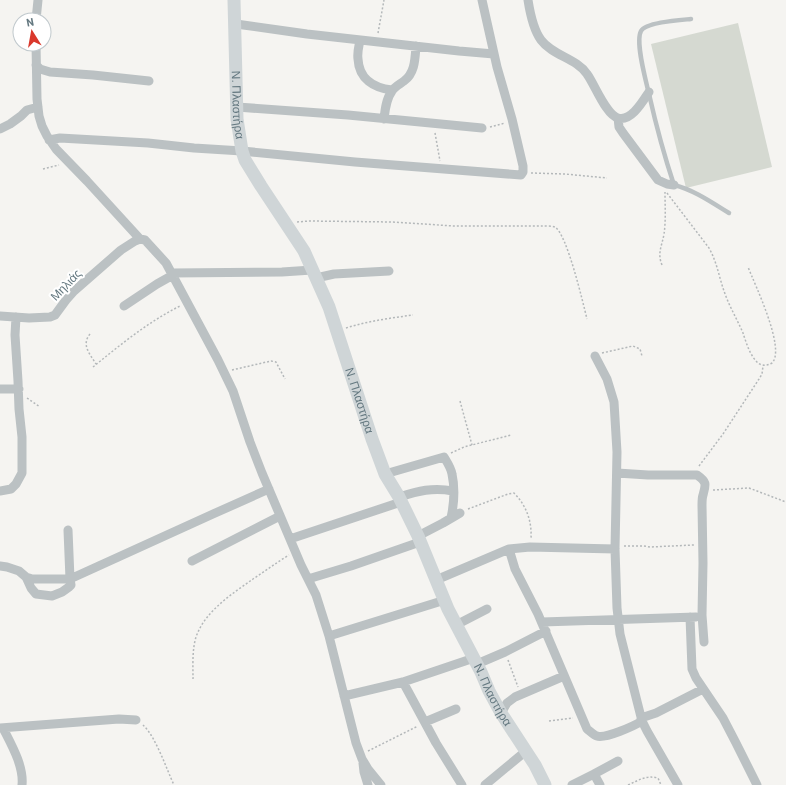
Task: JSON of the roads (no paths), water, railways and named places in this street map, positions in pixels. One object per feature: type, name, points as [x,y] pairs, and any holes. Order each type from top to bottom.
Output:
[{"type":"street","points":[[37,12],[38,0]]},
{"type":"street","name":"Ν. Πλαστήρα","points":[[234,0],[236,24],[237,119],[242,151],[245,160],[304,251],[329,307],[385,474],[400,499],[419,539],[444,600],[475,661],[488,691],[526,750],[546,785]]},
{"type":"street","points":[[49,140],[60,138],[148,143],[521,175],[523,172],[513,122],[494,54],[482,0]]},
{"type":"street","points":[[528,0],[536,32],[542,41],[550,48],[576,63],[586,73],[607,108],[614,116],[624,119],[629,116],[639,106],[649,92]]},
{"type":"street","points":[[236,24],[459,52],[494,54]]},
{"type":"street","points":[[360,40],[357,57],[362,75],[366,80],[375,85],[384,89],[392,90]]},
{"type":"street","points":[[384,119],[388,98],[392,90],[406,80],[411,74],[414,65],[416,46]]},
{"type":"street","points":[[36,52],[39,116],[49,140],[140,239],[145,240],[160,255],[188,302],[224,371],[233,391],[250,442],[280,516],[295,552],[316,595],[329,636],[368,785]]},
{"type":"street","points":[[36,65],[40,70],[50,72],[149,81]]},
{"type":"street","points":[[0,129],[16,120],[27,110],[38,107]]},
{"type":"street","points":[[237,107],[482,128]]},
{"type":"street","points":[[618,118],[619,127],[658,180],[674,185]]},
{"type":"street","name":"Μηλιάς","points":[[0,316],[45,318],[55,315],[74,291],[121,250],[140,239]]},
{"type":"street","points":[[124,306],[172,274],[282,272],[334,274],[389,271]]},
{"type":"street","points":[[0,491],[11,488],[16,484],[22,473],[22,437],[15,335],[16,317]]},
{"type":"street","points":[[595,356],[607,379],[614,402],[617,452],[615,549],[616,594],[620,634],[646,731],[678,785]]},
{"type":"street","points":[[0,389],[19,389]]},
{"type":"street","points":[[385,474],[444,457],[452,474],[454,490],[451,518]]},
{"type":"street","points":[[617,473],[648,475],[697,475],[705,482],[706,489],[702,496],[702,615],[704,642]]},
{"type":"street","points":[[0,566],[19,571],[26,577],[32,579],[70,579],[269,489]]},
{"type":"street","points":[[290,539],[426,490],[454,490]]},
{"type":"street","points":[[308,579],[351,566],[419,539],[460,513]]},
{"type":"street","points":[[192,561],[280,516]]},
{"type":"street","points":[[26,577],[31,588],[36,594],[43,596],[52,596],[62,592],[71,585],[68,530]]},
{"type":"street","points":[[436,580],[509,549],[530,547],[615,549]]},
{"type":"street","points":[[509,549],[516,568],[546,631],[587,729],[597,736],[603,736],[619,731],[703,688]]},
{"type":"street","points":[[329,636],[444,600]]},
{"type":"street","points":[[456,625],[487,609]]},
{"type":"street","points":[[542,622],[698,617],[702,615]]},
{"type":"street","points":[[690,617],[692,669],[696,678],[723,718],[757,785]]},
{"type":"street","points":[[344,696],[403,682],[505,652],[546,631]]},
{"type":"street","points":[[501,713],[507,703],[515,697],[564,676]]},
{"type":"street","points":[[403,682],[462,785]]},
{"type":"street","points":[[425,722],[456,709]]},
{"type":"street","points":[[22,785],[22,778],[15,751],[1,728],[119,719],[136,720]]},
{"type":"street","points":[[486,785],[526,750]]},
{"type":"street","points":[[361,757],[368,769],[381,785]]},
{"type":"street","points":[[572,785],[618,761]]},
{"type":"street","points":[[594,774],[600,785]]},
{"type":"lane","points":[[691,18],[652,24],[644,28],[641,31],[639,40],[642,65],[662,148],[674,185],[698,194],[729,213]]}]
